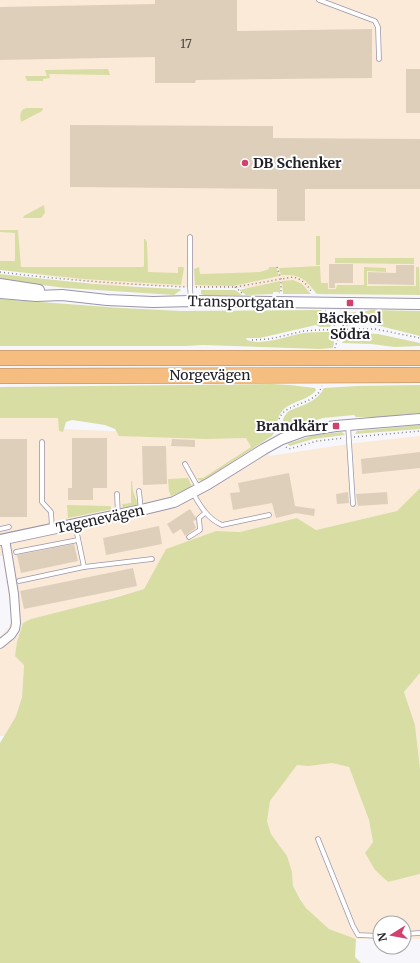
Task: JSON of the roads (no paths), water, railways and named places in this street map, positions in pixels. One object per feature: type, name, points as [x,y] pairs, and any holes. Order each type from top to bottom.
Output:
[{"type":"highway","name":"Norgevägen","points":[[0,358],[420,358]]},
{"type":"highway","name":"Norgevägen","points":[[0,376],[420,375]]},
{"type":"street","name":"Transportgatan","points":[[0,284],[36,289],[62,295],[107,300],[153,302],[191,301],[420,304]]},
{"type":"street","name":"Transportgatan","points":[[0,293],[36,296],[62,295]]},
{"type":"street","name":"Tagenevägen","points":[[0,644],[11,635],[15,629],[16,623],[14,594],[2,540],[174,502],[196,491],[282,439],[304,431],[348,425],[420,419]]},
{"type":"lane","points":[[319,0],[375,21],[378,27],[379,59]]},
{"type":"lane","points":[[190,237],[191,301]]},
{"type":"lane","points":[[348,425],[353,504]]},
{"type":"lane","points":[[42,442],[42,502],[51,512],[52,529]]},
{"type":"lane","points":[[185,464],[206,513],[216,523],[222,525],[269,515]]},
{"type":"lane","points":[[139,491],[141,510]]},
{"type":"lane","points":[[117,494],[118,515]]},
{"type":"lane","points":[[189,536],[200,530],[199,518],[206,513]]},
{"type":"lane","points":[[75,524],[84,567]]},
{"type":"lane","points":[[0,528],[10,527]]},
{"type":"lane","points":[[16,552],[78,540]]},
{"type":"lane","points":[[19,581],[84,567],[152,559]]},
{"type":"lane","points":[[318,839],[358,935],[372,936]]},
{"type":"place","name":"DB Schenker","points":[[245,163]]},
{"type":"place","name":"Bäckebol Södra","points":[[350,303]]},
{"type":"place","name":"Brandkärr","points":[[336,426]]}]
